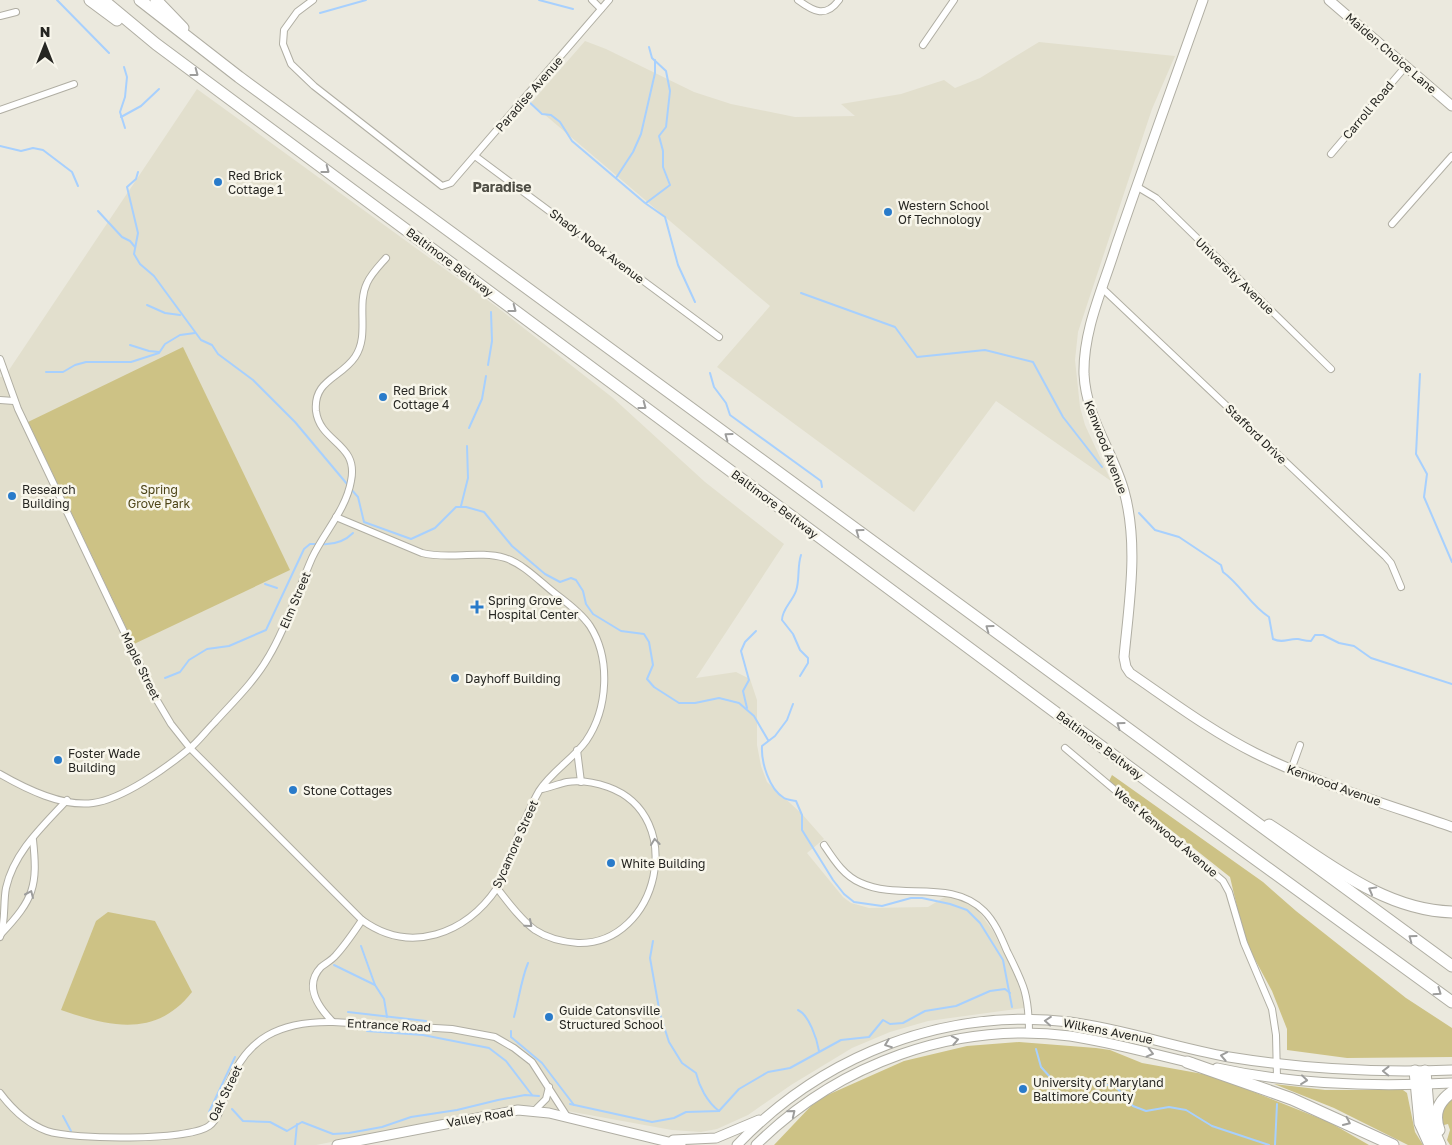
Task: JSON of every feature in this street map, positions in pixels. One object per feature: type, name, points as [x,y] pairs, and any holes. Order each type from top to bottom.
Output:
[{"type":"highway","points":[[90,0],[106,13],[156,44]]},
{"type":"highway","name":"Baltimore Beltway","points":[[103,0],[156,44],[1156,787],[1452,1002]]},
{"type":"highway","name":"Baltimore Beltway","points":[[140,0],[199,46],[1174,764],[1452,966]]},
{"type":"highway","points":[[156,0],[168,10],[199,46]]},
{"type":"highway","points":[[1174,764],[1347,876],[1381,895],[1415,907],[1452,912]]},
{"type":"highway","points":[[1187,1062],[1292,1098],[1393,1145]]},
{"type":"highway","points":[[1420,1071],[1420,1123],[1430,1145]]},
{"type":"highway","points":[[1420,1085],[1429,1120],[1440,1145]]},
{"type":"highway","points":[[1447,1145],[1437,1124],[1436,1112],[1442,1101],[1452,1092]]},
{"type":"main road","name":"Kenwood Avenue","points":[[1203,0],[1136,186],[1088,336],[1084,376],[1094,422],[1124,492],[1131,528],[1131,567],[1124,657],[1126,667],[1130,673],[1225,737],[1291,770],[1452,828]]},
{"type":"main road","name":"Maiden Choice Lane","points":[[1329,0],[1452,106]]},
{"type":"main road","name":"Wilkens Avenue","points":[[737,1145],[766,1116],[797,1092],[841,1065],[898,1040],[954,1025],[1030,1020],[1070,1022],[1227,1056],[1278,1064],[1356,1070],[1452,1070]]},
{"type":"main road","name":"Wilkens Avenue","points":[[756,1145],[823,1090],[872,1065],[902,1053],[956,1039],[1030,1034],[1094,1040],[1187,1062],[1277,1078],[1355,1084],[1420,1085],[1452,1083]]},
{"type":"main road","name":"Valley Road","points":[[338,1145],[500,1113],[534,1111],[680,1145]]},
{"type":"main road","points":[[652,1139],[690,1140],[716,1138],[766,1116]]},
{"type":"main road","points":[[652,1139],[668,1145]]},
{"type":"street","name":"Paradise Avenue","points":[[313,0],[297,12],[284,30],[283,44],[291,64],[314,86],[438,184],[446,186],[475,156],[609,0]]},
{"type":"street","points":[[592,0],[601,9]]},
{"type":"street","points":[[798,0],[811,10],[823,12],[829,11],[839,0]]},
{"type":"street","points":[[923,45],[954,0]]},
{"type":"street","points":[[0,16],[16,12]]},
{"type":"street","name":"Carroll Road","points":[[1330,154],[1406,66]]},
{"type":"street","points":[[0,110],[74,84]]},
{"type":"street","name":"Shady Nook Avenue","points":[[475,156],[719,337]]},
{"type":"street","points":[[1392,224],[1452,156]]},
{"type":"street","name":"University Avenue","points":[[1136,186],[1156,198],[1331,369]]},
{"type":"street","name":"Elm Street","points":[[0,774],[32,790],[67,800],[92,803],[103,801],[138,784],[190,748],[235,699],[269,656],[318,548],[336,517],[351,482],[353,471],[349,456],[321,428],[316,402],[322,385],[348,365],[356,356],[362,336],[366,285],[386,258]]},
{"type":"street","name":"Stafford Drive","points":[[1102,288],[1385,556],[1391,563],[1401,587]]},
{"type":"street","name":"Maple Street","points":[[0,359],[14,401],[155,697],[171,724],[190,748],[362,920]]},
{"type":"street","points":[[0,379],[4,371]]},
{"type":"street","points":[[0,400],[14,401]]},
{"type":"street","name":"Sycamore Street","points":[[336,517],[399,545],[436,556],[477,555],[504,558],[525,570],[580,614],[589,625],[601,652],[603,685],[598,717],[591,732],[577,750],[540,789],[496,888],[488,900],[472,917],[450,930],[423,937],[394,936],[362,920]]},
{"type":"street","points":[[1291,770],[1300,745]]},
{"type":"street","name":"West Kenwood Avenue","points":[[1065,748],[1223,881],[1229,892],[1244,943],[1269,998],[1275,1022],[1277,1078]]},
{"type":"street","points":[[577,750],[581,782]]},
{"type":"street","points":[[496,888],[525,922],[536,931],[570,942],[586,943],[610,937],[632,918],[647,896],[653,880],[656,850],[650,824],[634,801],[623,793],[599,784],[567,782],[540,789]]},
{"type":"street","points":[[1,935],[6,887],[11,873],[24,847],[33,840],[67,800]]},
{"type":"street","points":[[1,935],[24,907],[35,882],[33,840]]},
{"type":"street","points":[[824,846],[843,871],[859,882],[882,888],[951,894],[984,910],[998,930],[1026,989],[1030,1034]]},
{"type":"street","name":"Entrance Road","points":[[362,920],[346,945],[321,968],[313,981],[314,996],[333,1022],[452,1029],[483,1033],[505,1042],[523,1054],[539,1070],[568,1118]]},
{"type":"street","name":"Oak Street","points":[[0,1093],[26,1119],[46,1131],[60,1135],[98,1139],[190,1133],[210,1126],[215,1119],[233,1073],[256,1042],[268,1034],[297,1024],[333,1022]]},
{"type":"street","points":[[534,1111],[546,1099],[549,1087]]},
{"type":"shaded area","name":"Western School Of Technology","points":[[585,41],[606,49],[694,92],[731,104],[795,117],[855,116],[841,104],[901,94],[944,80],[955,88],[980,78],[1039,42],[1175,56],[1152,109],[1078,332],[1075,360],[1080,407],[1085,425],[1111,481],[996,401],[914,512],[717,367],[770,306],[531,103]]},
{"type":"shaded area","name":"Spring Grove Hospital Center","points":[[197,89],[497,307],[613,398],[705,482],[784,544],[696,678],[736,672],[750,679],[757,700],[757,745],[761,766],[767,782],[802,814],[824,839],[807,853],[843,897],[851,903],[869,908],[928,907],[948,895],[963,900],[977,909],[993,931],[1015,975],[1024,1001],[1024,1008],[928,1021],[890,1032],[852,1048],[791,1085],[748,1115],[717,1129],[701,1132],[672,1130],[534,1105],[506,1108],[316,1145],[0,1145],[0,377],[5,376]]},
{"type":"green space","name":"Spring Grove Park","points":[[183,347],[290,570],[134,644],[28,422]]},
{"type":"green space","points":[[1112,775],[1263,882],[1296,911],[1406,998],[1452,1028],[1452,1057],[1347,1058],[1287,1050],[1287,1029],[1272,991],[1245,941],[1230,877],[1109,781]]},
{"type":"green space","points":[[108,912],[155,921],[192,992],[178,1007],[163,1017],[131,1025],[114,1024],[61,1010],[96,921]]},
{"type":"green space","name":"University of Maryland Baltimore County","points":[[1019,1042],[1110,1050],[1142,1063],[1214,1076],[1329,1122],[1369,1145],[774,1145],[811,1106],[823,1097],[904,1061],[967,1046]]},
{"type":"green space","points":[[1274,1084],[1325,1090],[1403,1090],[1407,1093],[1415,1132],[1423,1145],[1408,1145],[1334,1108]]},
{"type":"green space","points":[[1452,1096],[1452,1145],[1450,1145],[1447,1140],[1450,1130],[1448,1124],[1440,1126],[1441,1111]]},
{"type":"waterway","points":[[57,0],[109,53]]},
{"type":"waterway","points":[[320,13],[366,0]]},
{"type":"waterway","points":[[539,0],[573,9]]},
{"type":"waterway","points":[[646,203],[670,185],[663,167],[663,151],[659,136],[666,127],[670,91],[666,71],[652,58],[649,47]]},
{"type":"waterway","points":[[616,178],[633,152],[641,134],[655,73],[655,60]]},
{"type":"waterway","points":[[124,67],[127,77],[125,97],[120,112],[125,128]]},
{"type":"waterway","points":[[121,117],[141,106],[159,89]]},
{"type":"waterway","points":[[527,100],[542,114],[551,115],[560,122],[572,141],[645,203],[665,217],[678,265],[695,302]]},
{"type":"waterway","points":[[0,146],[21,151],[33,148],[43,150],[72,172],[78,186]]},
{"type":"waterway","points":[[138,172],[136,179],[127,187],[138,233],[134,254],[140,264],[154,276],[201,340],[212,345],[218,354],[253,380],[295,422],[347,484]]},
{"type":"waterway","points":[[98,211],[122,237],[130,241],[135,247]]},
{"type":"waterway","points":[[801,293],[895,327],[917,357],[985,350],[1033,362],[1063,417],[1102,467]]},
{"type":"waterway","points":[[147,305],[165,313],[180,315]]},
{"type":"waterway","points":[[488,365],[492,341],[491,312]]},
{"type":"waterway","points":[[46,372],[63,372],[75,365],[86,362],[131,362],[159,353],[165,344],[180,335],[195,333]]},
{"type":"waterway","points":[[130,345],[159,352]]},
{"type":"waterway","points":[[710,373],[714,387],[726,403],[730,415],[821,481],[822,487]]},
{"type":"waterway","points":[[1420,374],[1416,454],[1427,474],[1424,497],[1452,562]]},
{"type":"waterway","points":[[469,428],[482,399],[486,376]]},
{"type":"waterway","points":[[461,506],[468,478],[467,446]]},
{"type":"waterway","points":[[350,488],[358,497],[364,522],[411,539],[435,528],[456,507],[466,507],[484,512],[512,546],[545,574],[560,582],[571,578],[576,580],[583,591],[586,604],[593,614],[621,631],[644,634],[649,642],[653,665],[647,679],[654,687],[679,703],[695,703],[719,698],[739,703],[754,716],[768,740]]},
{"type":"waterway","points":[[1139,513],[1155,530],[1179,537],[1221,565],[1223,572],[1256,607],[1269,617],[1273,639],[1280,641],[1295,639],[1311,641],[1315,635],[1323,635],[1339,643],[1354,646],[1371,658],[1452,684]]},
{"type":"waterway","points":[[321,544],[338,542],[346,539],[353,533]]},
{"type":"waterway","points":[[165,678],[180,672],[189,660],[207,649],[229,646],[266,630],[304,549],[310,544],[316,544]]},
{"type":"waterway","points":[[800,676],[808,663],[808,658],[800,650],[793,634],[782,620],[782,616],[796,591],[801,555]]},
{"type":"waterway","points":[[265,584],[277,588]]},
{"type":"waterway","points":[[747,708],[743,691],[749,680],[741,651],[745,642],[756,631]]},
{"type":"waterway","points":[[793,704],[787,720],[775,736],[762,746],[763,760],[767,775],[774,788],[785,799],[796,801],[802,815],[802,830],[833,880],[844,894],[854,902],[882,906],[911,898],[922,898],[967,910],[980,923],[1003,960],[1012,1007]]},
{"type":"waterway","points":[[653,941],[650,958],[660,1014],[669,1042],[682,1063],[696,1073],[704,1094],[719,1111]]},
{"type":"waterway","points":[[361,946],[375,985],[384,999],[387,1017]]},
{"type":"waterway","points":[[514,1017],[528,963]]},
{"type":"waterway","points":[[334,965],[375,985]]},
{"type":"waterway","points":[[570,1104],[652,1122],[674,1118],[686,1112],[719,1111],[739,1089],[768,1072],[790,1068],[841,1040],[869,1037],[883,1020],[890,1024],[903,1023],[925,1011],[956,1006],[990,991],[1005,989],[1010,993]]},
{"type":"waterway","points":[[798,1010],[809,1022],[819,1051]]},
{"type":"waterway","points":[[348,1012],[426,1021]]},
{"type":"waterway","points":[[367,1031],[423,1035],[489,1048],[506,1061],[532,1095]]},
{"type":"waterway","points":[[511,1031],[511,1037],[542,1063],[574,1105]]},
{"type":"waterway","points":[[1036,1049],[1041,1067],[1051,1078],[1064,1084],[1099,1083],[1116,1087],[1133,1106],[1146,1111],[1169,1107],[1186,1110],[1212,1126],[1269,1145]]},
{"type":"waterway","points":[[209,1112],[235,1057]]},
{"type":"waterway","points":[[232,1109],[243,1121],[270,1122],[287,1131],[302,1122],[333,1134],[382,1127],[411,1117],[457,1110],[525,1095],[539,1096]]},
{"type":"waterway","points":[[1275,1145],[1277,1104]]},
{"type":"waterway","points":[[63,1116],[71,1131]]},
{"type":"waterway","points":[[295,1145],[297,1124]]},
{"type":"place","name":"Red Brick Cottage 1","points":[[218,182]]},
{"type":"place","name":"Western School Of Technology","points":[[888,212]]},
{"type":"place","name":"Red Brick Cottage 4","points":[[383,397]]},
{"type":"place","name":"Research Building","points":[[12,496]]},
{"type":"place","name":"Spring Grove Hospital Center","points":[[477,607]]},
{"type":"place","name":"Dayhoff Building","points":[[455,678]]},
{"type":"place","name":"Foster Wade Building","points":[[58,760]]},
{"type":"place","name":"Stone Cottages","points":[[293,790]]},
{"type":"place","name":"White Building","points":[[611,863]]},
{"type":"place","name":"Guide Catonsville Structured School","points":[[549,1017]]},
{"type":"place","name":"University of Maryland Baltimore County","points":[[1023,1089]]},
{"type":"district","name":"Paradise","points":[[502,186]]}]
